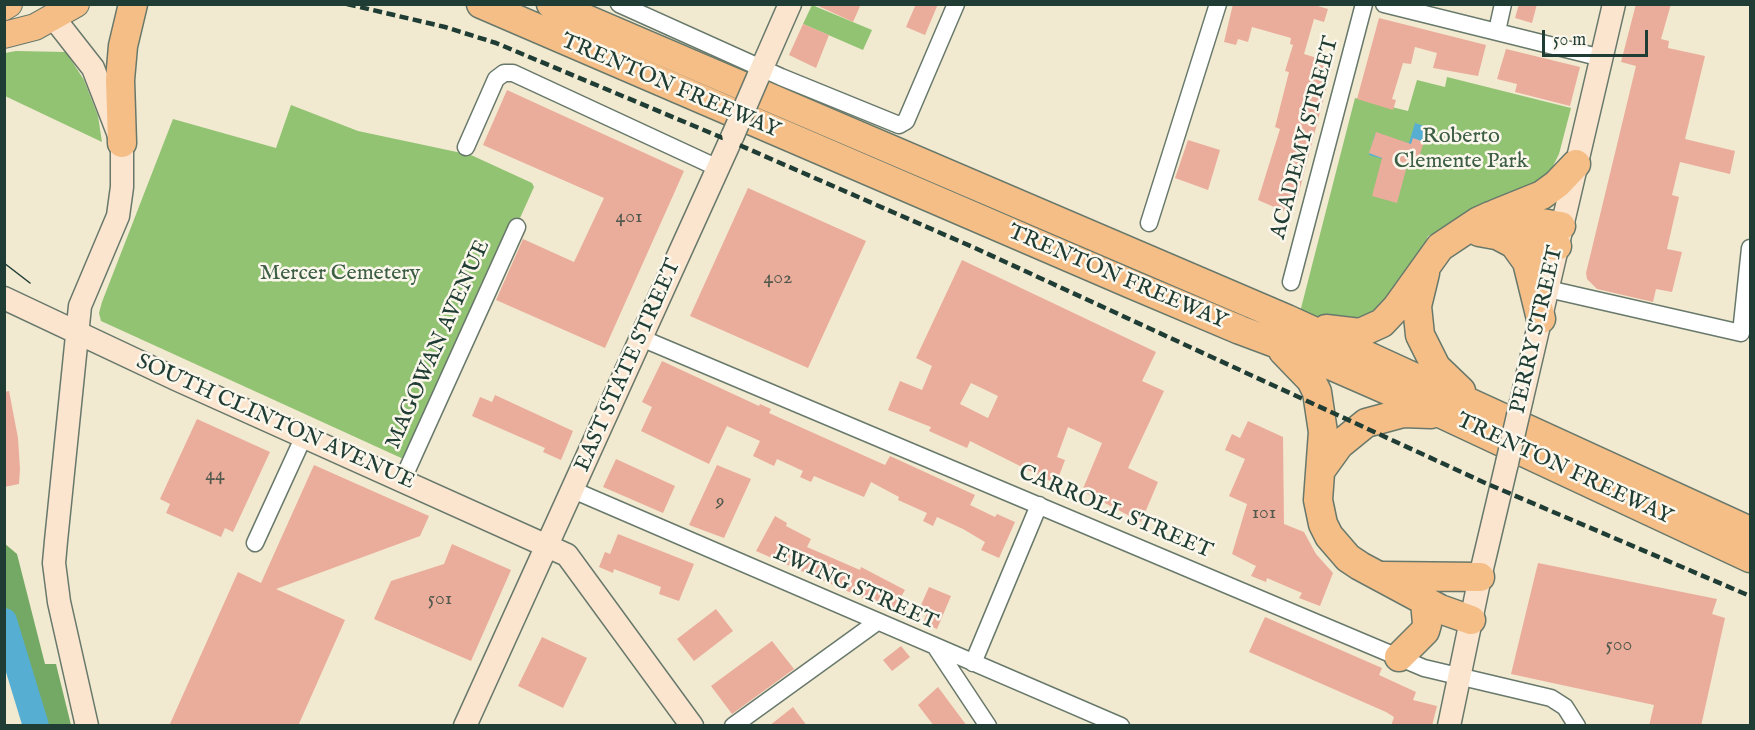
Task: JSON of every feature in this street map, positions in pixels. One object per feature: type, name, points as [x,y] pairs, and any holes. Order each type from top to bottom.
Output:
[{"type":"highway","points":[[122,143],[123,46],[133,4]]},
{"type":"highway","points":[[459,4],[516,21]]},
{"type":"highway","name":"TRENTON FREEWAY","points":[[481,4],[1142,289],[1281,331],[1485,408],[1750,531]]},
{"type":"highway","name":"TRENTON FREEWAY","points":[[550,4],[1281,331],[1442,414],[1750,558]]},
{"type":"highway","points":[[1281,331],[1340,333],[1367,331],[1389,316],[1440,247],[1453,237],[1491,225],[1542,195],[1557,184],[1576,164]]},
{"type":"highway","points":[[1491,225],[1559,236]]},
{"type":"highway","points":[[1491,225],[1514,244],[1527,262],[1541,319]]},
{"type":"highway","points":[[1428,262],[1417,306],[1423,344],[1447,379],[1485,408]]},
{"type":"highway","points":[[1281,331],[1317,392],[1323,432],[1318,500],[1329,536],[1348,558],[1425,601],[1472,620]]},
{"type":"highway","points":[[1321,470],[1349,435],[1374,420],[1404,413],[1442,414]]},
{"type":"highway","points":[[1381,576],[1480,577]]},
{"type":"highway","points":[[1399,657],[1425,631],[1427,624],[1425,601]]},
{"type":"main road","points":[[4,7],[9,4]]},
{"type":"main road","points":[[4,35],[35,27],[47,11],[76,4]]},
{"type":"street","points":[[619,4],[760,73],[898,124],[906,122],[956,4]]},
{"type":"street","name":"EAST STATE STREET","points":[[465,726],[790,4]]},
{"type":"street","points":[[1149,223],[1218,4]]},
{"type":"street","name":"ACADEMY STREET","points":[[1291,282],[1364,4]]},
{"type":"street","points":[[1384,4],[1602,58]]},
{"type":"street","points":[[1497,31],[1503,4]]},
{"type":"street","name":"PERRY STREET","points":[[1449,726],[1480,577],[1614,4]]},
{"type":"street","points":[[47,11],[93,68],[122,143],[122,187],[118,216],[80,306],[54,563],[59,602],[87,726]]},
{"type":"street","points":[[466,147],[496,79],[504,73],[513,73],[718,168]]},
{"type":"street","name":"MAGOWAN AVENUE","points":[[402,481],[518,227]]},
{"type":"street","points":[[1548,289],[1741,333],[1750,248]]},
{"type":"street","name":"SOUTH CLINTON AVENUE","points":[[4,298],[567,555],[692,726]]},
{"type":"street","name":"CARROLL STREET","points":[[641,338],[1424,668],[1540,694],[1565,707],[1575,721]]},
{"type":"street","points":[[255,543],[303,436]]},
{"type":"street","name":"EWING STREET","points":[[573,490],[937,649],[1121,726]]},
{"type":"street","points":[[973,663],[1039,506]]},
{"type":"street","points":[[733,726],[877,622]]},
{"type":"street","points":[[937,649],[988,726]]},
{"type":"green space","points":[[812,5],[872,30],[863,50],[803,24]]},
{"type":"green space","points":[[16,51],[66,52],[84,80],[98,116],[102,142],[5,96],[5,53]]},
{"type":"green space","name":"Roberto Clemente Park","points":[[1447,77],[1571,108],[1559,154],[1551,170],[1534,186],[1428,236],[1418,263],[1390,301],[1355,330],[1299,316],[1355,98],[1408,111],[1417,80],[1445,87]]},
{"type":"green space","name":"Mercer Cemetery","points":[[291,105],[358,131],[471,155],[532,183],[534,187],[410,462],[101,321],[99,313],[102,302],[173,119],[276,148]]},
{"type":"green space","points":[[4,543],[17,554],[45,664],[56,664],[71,725],[27,725],[5,642]]},
{"type":"water","points":[[1415,123],[1427,127],[1416,168],[1369,155],[1375,134],[1409,143]]},
{"type":"building","points":[[814,4],[861,4],[853,22]]},
{"type":"building","points":[[916,4],[938,4],[925,35],[906,27]]},
{"type":"building","points":[[1233,4],[1311,4],[1328,9],[1324,22],[1314,19],[1304,54],[1333,63],[1298,196],[1290,214],[1258,200],[1280,129],[1275,127],[1289,72],[1285,71],[1293,45],[1290,44],[1291,38],[1252,27],[1248,42],[1238,39],[1236,45],[1224,42]]},
{"type":"building","points":[[1519,4],[1537,4],[1532,23],[1515,18]]},
{"type":"building","points":[[1636,4],[1671,4],[1661,39],[1669,41],[1668,48],[1705,56],[1685,139],[1735,151],[1730,174],[1680,162],[1672,195],[1679,197],[1667,249],[1682,252],[1672,292],[1656,289],[1653,302],[1597,289],[1587,279],[1586,273],[1636,66],[1621,62]]},
{"type":"building","points":[[1379,18],[1486,45],[1478,76],[1433,68],[1437,53],[1415,47],[1411,64],[1403,63],[1392,99],[1396,100],[1393,110],[1357,99]]},
{"type":"building","points":[[803,24],[829,35],[816,68],[789,55]]},
{"type":"building","points":[[1506,49],[1580,67],[1570,106],[1515,92],[1517,84],[1497,79]]},
{"type":"building","points":[[507,90],[684,171],[605,348],[496,300],[523,239],[574,262],[604,198],[483,145]]},
{"type":"building","points":[[1376,132],[1411,144],[1413,138],[1424,142],[1415,169],[1407,166],[1397,203],[1372,196],[1382,158],[1369,153]]},
{"type":"building","points":[[1188,140],[1220,150],[1208,190],[1175,178]]},
{"type":"building","points":[[748,188],[866,241],[808,368],[690,316]]},
{"type":"building","points":[[962,260],[1156,352],[1142,381],[1164,391],[1128,468],[1158,482],[1141,522],[1082,491],[1102,443],[1068,427],[1057,457],[1065,460],[1056,484],[970,441],[967,448],[929,431],[931,427],[888,410],[900,381],[922,390],[932,366],[916,358]],"holes":[[[971,383],[998,396],[988,418],[960,404]]]},
{"type":"building","points":[[662,361],[759,406],[760,404],[771,409],[769,413],[885,465],[890,456],[975,495],[970,505],[995,517],[997,514],[1015,522],[999,558],[981,550],[985,542],[963,529],[937,517],[933,526],[923,521],[927,513],[898,500],[899,497],[871,482],[864,497],[814,476],[811,482],[800,477],[803,471],[777,459],[774,466],[753,456],[760,441],[727,426],[709,464],[641,431],[652,407],[642,402]]},
{"type":"building","points":[[9,391],[18,438],[20,469],[19,484],[4,487],[4,392]]},
{"type":"building","points":[[495,395],[573,431],[561,460],[543,452],[545,448],[472,416],[480,397],[492,402]]},
{"type":"building","points":[[197,419],[270,452],[233,532],[225,528],[221,537],[166,513],[170,504],[160,499]]},
{"type":"building","points":[[1248,421],[1283,437],[1284,524],[1304,532],[1316,554],[1333,573],[1320,606],[1299,598],[1302,593],[1267,578],[1266,582],[1251,576],[1256,566],[1232,554],[1247,504],[1229,496],[1245,459],[1225,450],[1232,434],[1240,438]]},
{"type":"building","points":[[616,459],[675,486],[663,513],[603,487]]},
{"type":"building","points":[[314,465],[429,516],[420,536],[276,589],[345,620],[298,726],[169,726],[238,572],[261,583]]},
{"type":"building","points":[[717,465],[751,479],[724,538],[689,525]]},
{"type":"building","points":[[775,516],[787,523],[786,526],[811,539],[807,547],[860,570],[861,567],[905,590],[893,611],[864,596],[863,598],[756,551]]},
{"type":"building","points":[[618,534],[694,564],[679,601],[659,594],[661,587],[614,569],[613,573],[599,567],[605,552],[610,554]]},
{"type":"building","points":[[452,544],[511,570],[471,661],[374,619],[391,581],[444,564]]},
{"type":"building","points":[[1538,563],[1717,599],[1712,614],[1725,618],[1701,726],[1649,726],[1654,705],[1511,674]]},
{"type":"building","points":[[929,587],[951,596],[937,629],[923,623],[929,608],[921,605]]},
{"type":"building","points":[[716,609],[733,631],[694,661],[677,639]]},
{"type":"building","points":[[1265,617],[1382,668],[1379,675],[1416,692],[1413,700],[1437,706],[1432,726],[1391,726],[1394,717],[1386,712],[1249,652]]},
{"type":"building","points":[[542,637],[587,658],[563,708],[518,686]]},
{"type":"building","points":[[772,641],[794,669],[732,714],[711,686]]},
{"type":"building","points":[[901,646],[910,657],[892,671],[883,660]]},
{"type":"building","points":[[938,687],[967,726],[934,726],[918,705]]},
{"type":"building","points":[[793,707],[807,726],[769,726]]},
{"type":"waterway","points":[[4,621],[36,726]]},
{"type":"tram line","points":[[4,263],[30,283]]},
{"type":"railway","points":[[347,4],[445,27],[496,43],[730,141],[975,248],[1483,482],[1750,596]]}]
